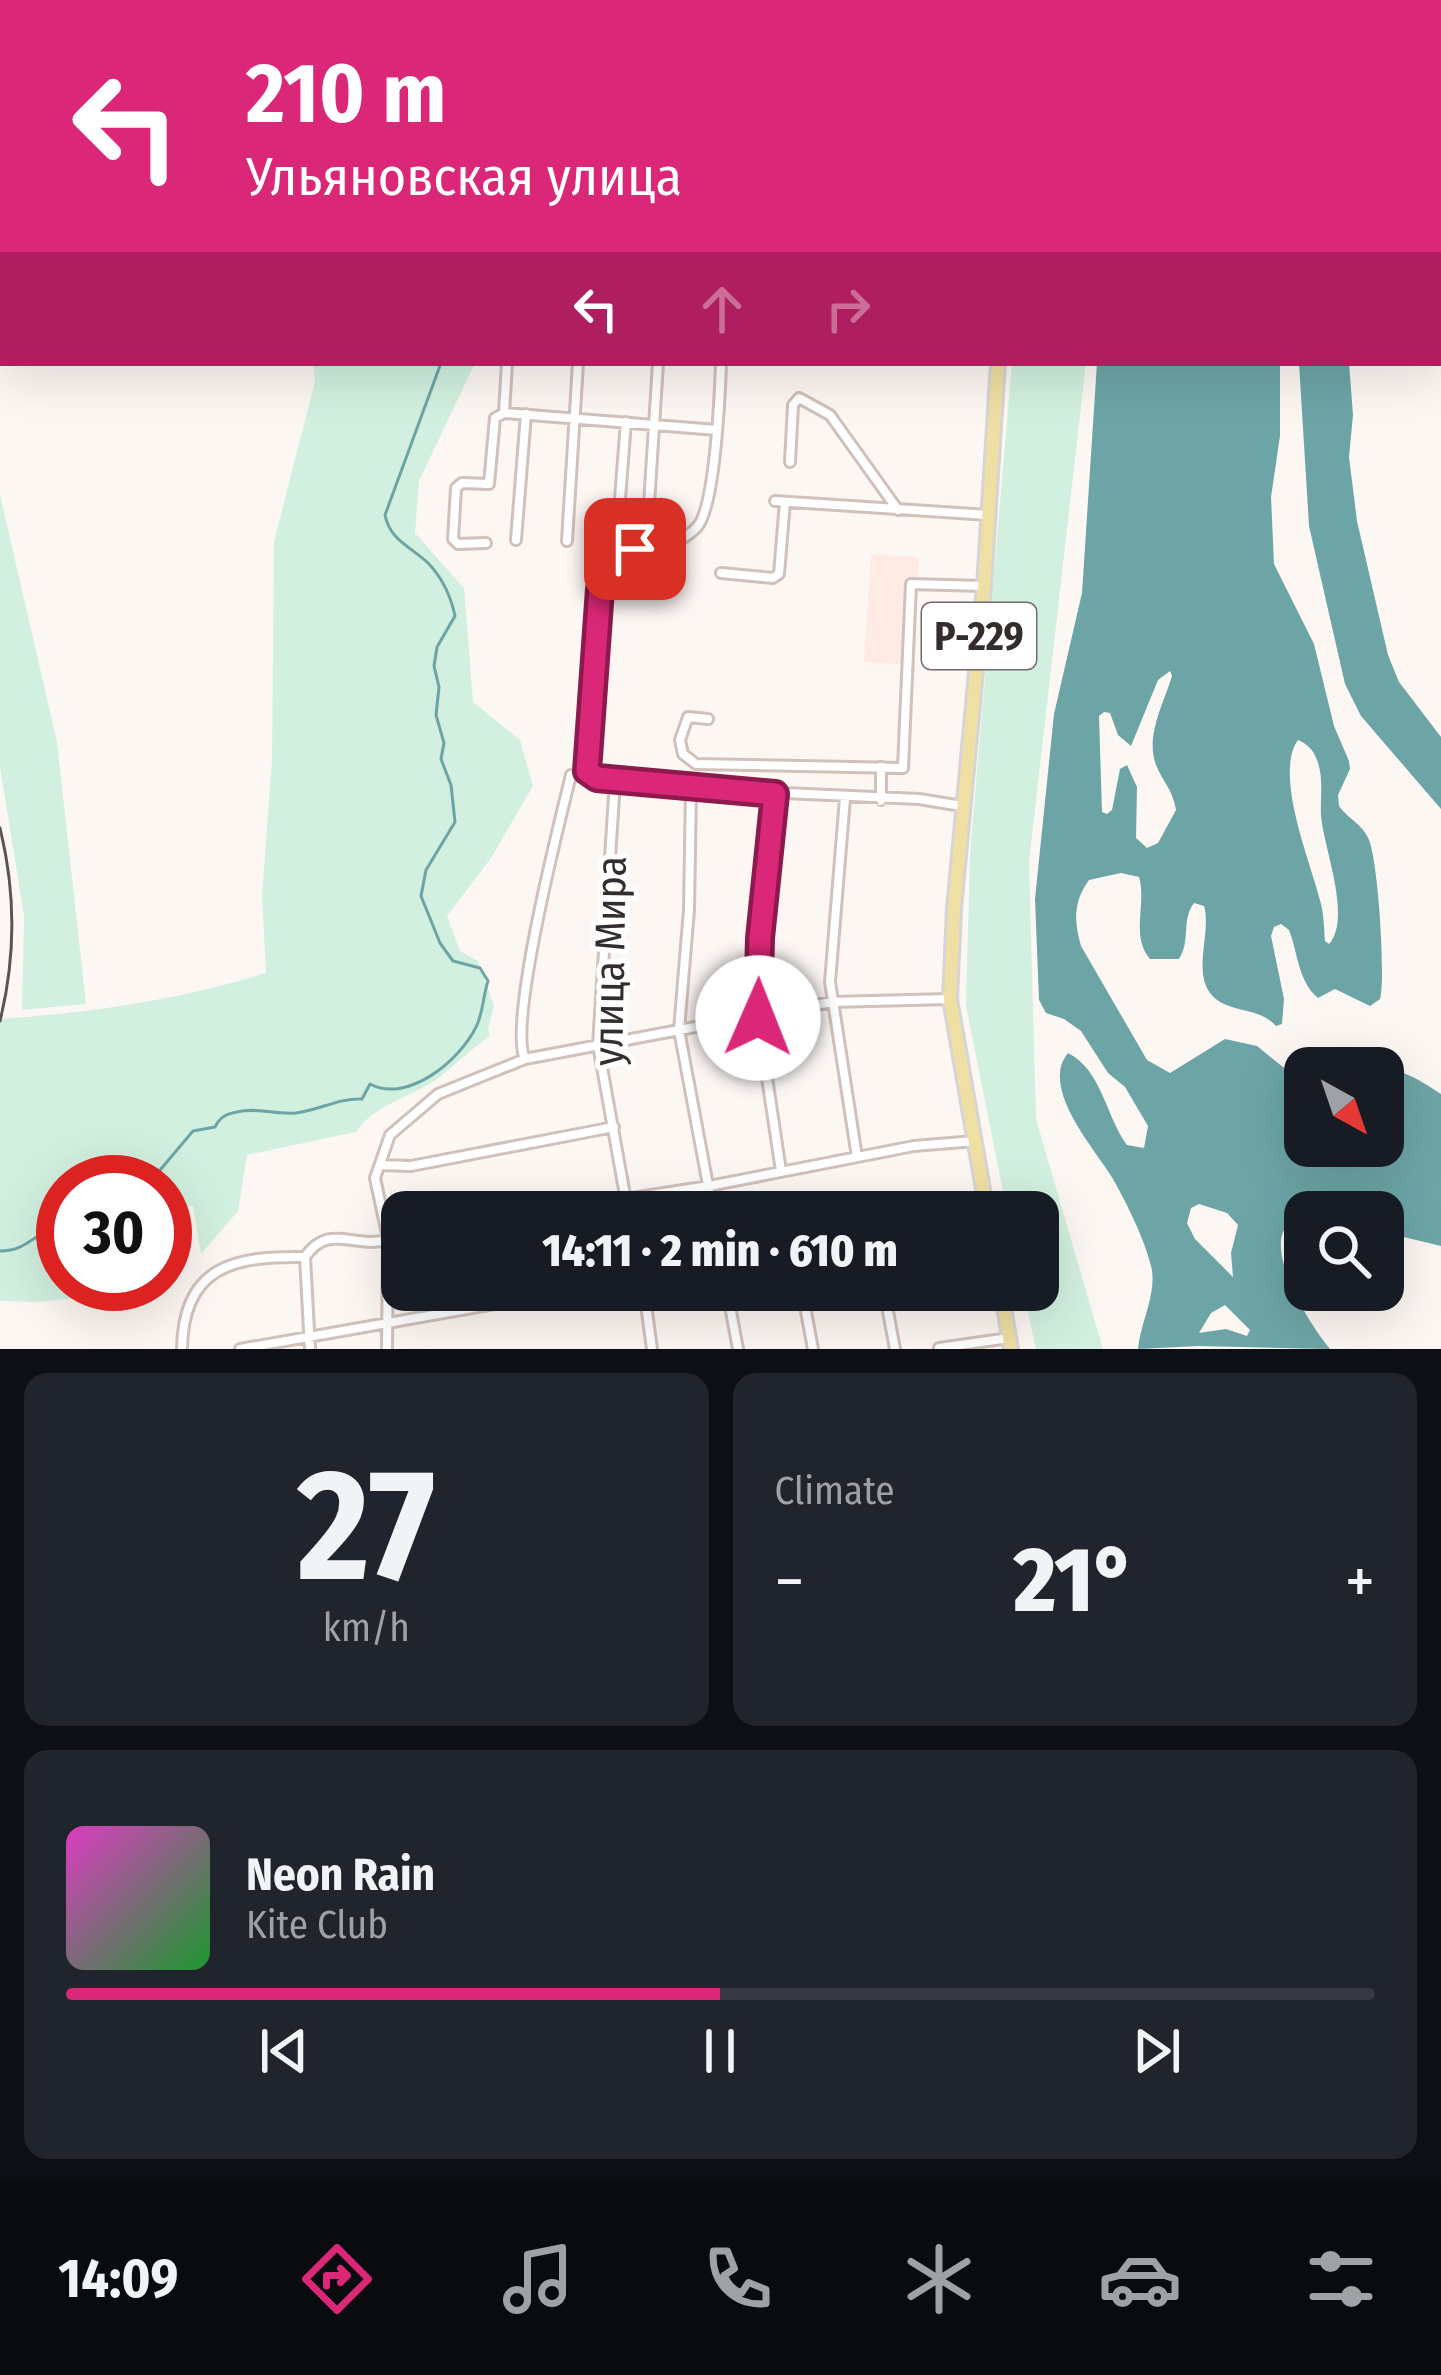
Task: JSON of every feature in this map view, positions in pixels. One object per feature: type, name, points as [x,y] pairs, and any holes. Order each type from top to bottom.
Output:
[{"type":"main road","name":"Р-229","points":[[983,1191],[950,999],[998,366]]},
{"type":"main road","points":[[1005,1311],[1011,1344]]},
{"type":"street","points":[[504,412],[507,366]]},
{"type":"street","points":[[567,541],[578,366]]},
{"type":"street","points":[[648,520],[658,366]]},
{"type":"street","points":[[597,778],[586,764],[600,589],[609,571],[635,549],[676,540],[699,526],[716,430],[721,366]]},
{"type":"street","points":[[790,462],[793,405],[799,398],[830,415],[898,510]]},
{"type":"street","points":[[486,543],[458,544],[453,538],[456,488],[462,483],[489,484],[495,418],[504,412],[716,430]]},
{"type":"street","points":[[517,540],[526,414]]},
{"type":"street","points":[[619,511],[626,422]]},
{"type":"street","points":[[722,573],[773,578],[779,574],[780,501],[989,514]]},
{"type":"street","points":[[709,719],[688,717],[683,724],[683,754],[696,764],[903,768],[911,584],[984,586]]},
{"type":"street","points":[[881,767],[881,800]]},
{"type":"street","points":[[525,1059],[518,1046],[530,962],[571,776],[964,806]]},
{"type":"street","name":"улица Мира","points":[[615,780],[598,1045],[625,1191]]},
{"type":"street","points":[[691,788],[680,1030],[710,1191]]},
{"type":"street","points":[[775,794],[760,938],[758,1018],[782,1171]]},
{"type":"street","points":[[845,798],[830,982],[857,1157]]},
{"type":"street","points":[[381,1206],[375,1178],[390,1135],[438,1094],[525,1059],[832,1002],[950,999]]},
{"type":"street","points":[[380,1165],[411,1166],[614,1127]]},
{"type":"street","points":[[671,1191],[914,1146],[974,1142]]},
{"type":"street","points":[[310,1349],[305,1257],[313,1245],[334,1235],[358,1241],[381,1239]]},
{"type":"street","points":[[182,1349],[198,1283],[212,1273],[272,1257],[305,1257]]},
{"type":"street","points":[[387,1311],[387,1349]]},
{"type":"street","points":[[240,1349],[455,1311]]},
{"type":"street","points":[[647,1311],[652,1349]]},
{"type":"street","points":[[731,1311],[738,1349]]},
{"type":"street","points":[[806,1311],[813,1349]]},
{"type":"street","points":[[888,1311],[895,1349]]},
{"type":"street","points":[[939,1348],[1011,1344]]},
{"type":"shaded area","points":[[871,554],[919,557],[913,665],[864,662]]},
{"type":"green space","points":[[313,366],[474,366],[419,481],[415,533],[464,588],[473,702],[520,740],[533,786],[491,858],[447,916],[460,951],[478,961],[494,1006],[490,1036],[437,1079],[372,1115],[356,1132],[247,1155],[238,1211],[201,1254],[192,1206],[192,1155],[36,1155],[36,1302],[0,1301],[0,1019],[134,1004],[266,973],[262,896],[272,760],[274,542],[315,381]]},
{"type":"green space","points":[[1012,366],[1086,366],[1029,862],[1036,1119],[1057,1191],[1003,1191],[966,1006],[970,853]]},
{"type":"green space","points":[[0,495],[57,742],[86,1004],[22,1010],[24,916],[0,767]]},
{"type":"green space","points":[[1059,1198],[1103,1349],[1036,1349],[1028,1311],[1059,1311]]},
{"type":"water","points":[[1097,366],[1280,366],[1280,436],[1271,497],[1274,564],[1314,644],[1334,726],[1349,761],[1339,806],[1363,830],[1372,852],[1382,945],[1380,999],[1370,1006],[1335,989],[1318,998],[1302,975],[1289,930],[1281,924],[1271,936],[1284,999],[1282,1024],[1276,1026],[1258,1014],[1224,1004],[1212,996],[1203,973],[1204,906],[1194,903],[1190,910],[1179,959],[1150,959],[1141,940],[1139,877],[1121,873],[1089,880],[1080,896],[1076,920],[1081,946],[1147,1060],[1170,1073],[1225,1039],[1257,1046],[1284,1068],[1284,1167],[1404,1167],[1404,1074],[1441,1094],[1441,1246],[1404,1237],[1404,1191],[1284,1191],[1284,1311],[1305,1311],[1330,1349],[1138,1349],[1152,1286],[1151,1266],[1124,1199],[1065,1100],[1061,1067],[1068,1053],[1089,1071],[1127,1145],[1144,1148],[1148,1126],[1125,1087],[1108,1073],[1081,1031],[1046,1013],[1039,1000],[1035,899],[1054,714],[1082,593]],"holes":[[[1170,671],[1154,731],[1153,754],[1176,810],[1158,843],[1147,848],[1136,838],[1137,787],[1127,765],[1120,769],[1112,810],[1102,812],[1099,716],[1110,713],[1118,735],[1131,746],[1158,680]],[[1298,740],[1307,745],[1319,767],[1321,816],[1337,901],[1338,918],[1329,944],[1292,797],[1291,755]],[[1199,1204],[1227,1213],[1238,1225],[1231,1253],[1233,1277],[1195,1239],[1187,1223],[1191,1208]],[[1225,1305],[1250,1330],[1247,1336],[1226,1329],[1199,1333],[1211,1313]]]},
{"type":"water","points":[[1299,366],[1349,366],[1353,415],[1349,457],[1357,521],[1388,655],[1399,682],[1441,737],[1441,809],[1361,716],[1345,684],[1309,526]]},
{"type":"waterway","points":[[173,1155],[193,1131],[215,1127],[230,1114],[252,1110],[296,1113],[362,1099],[370,1084],[385,1089],[416,1083],[458,1053],[478,1022],[488,981],[480,968],[453,961],[440,943],[421,896],[426,870],[455,822],[451,785],[441,759],[444,743],[436,715],[439,687],[434,666],[437,647],[455,616],[438,576],[397,537],[385,515],[440,366]]},
{"type":"waterway","points":[[0,1251],[19,1248],[36,1237]]},
{"type":"railway","points":[[0,828],[12,924],[0,1021]]},
{"type":"route","points":[[635,549],[609,571],[600,589],[587,771],[597,778],[775,794],[760,938],[758,1018]]}]
